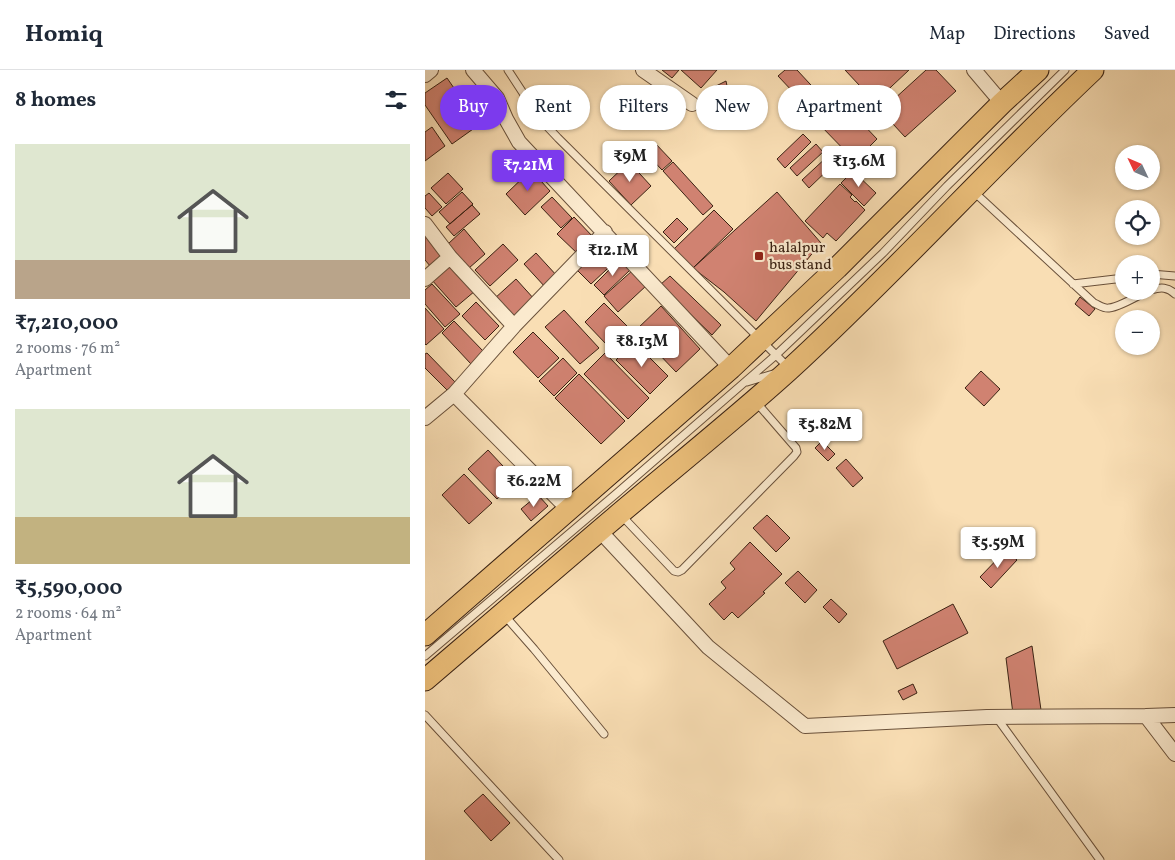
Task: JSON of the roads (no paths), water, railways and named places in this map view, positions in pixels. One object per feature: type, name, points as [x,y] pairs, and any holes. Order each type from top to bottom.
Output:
[{"type":"main road","points":[[425,680],[620,514],[743,384],[760,340],[837,268],[1037,70]]},
{"type":"main road","points":[[425,634],[569,510],[743,384],[783,362],[879,284],[1093,70]]},
{"type":"street","points":[[425,75],[431,70]]},
{"type":"street","points":[[473,70],[497,98],[519,142],[605,232],[743,384]]},
{"type":"street","points":[[643,70],[692,104]]},
{"type":"street","points":[[974,70],[1002,103]]},
{"type":"street","points":[[425,224],[450,257],[514,326]]},
{"type":"street","points":[[425,418],[454,394],[514,326],[605,232]]},
{"type":"street","points":[[425,279],[450,257]]},
{"type":"street","points":[[454,394],[569,510]]},
{"type":"street","points":[[599,530],[708,647],[805,726],[997,717],[1175,715]]},
{"type":"street","points":[[1146,716],[1175,754]]},
{"type":"lane","points":[[508,70],[540,119],[783,362],[947,186],[1065,70]]},
{"type":"lane","points":[[972,189],[1094,303],[1103,308],[1109,308],[1129,300]]},
{"type":"lane","points":[[1160,275],[1175,276]]},
{"type":"lane","points":[[1073,284],[1115,279]]},
{"type":"lane","points":[[1160,289],[1171,290],[1175,294]]},
{"type":"lane","points":[[425,656],[743,384],[796,448],[797,452],[788,463],[678,572],[674,571],[620,514]]},
{"type":"lane","points":[[503,613],[604,734]]},
{"type":"lane","points":[[425,715],[559,860]]},
{"type":"lane","points":[[997,717],[1100,860]]},
{"type":"place","name":"halalpur bus stand","points":[[759,256]]}]
